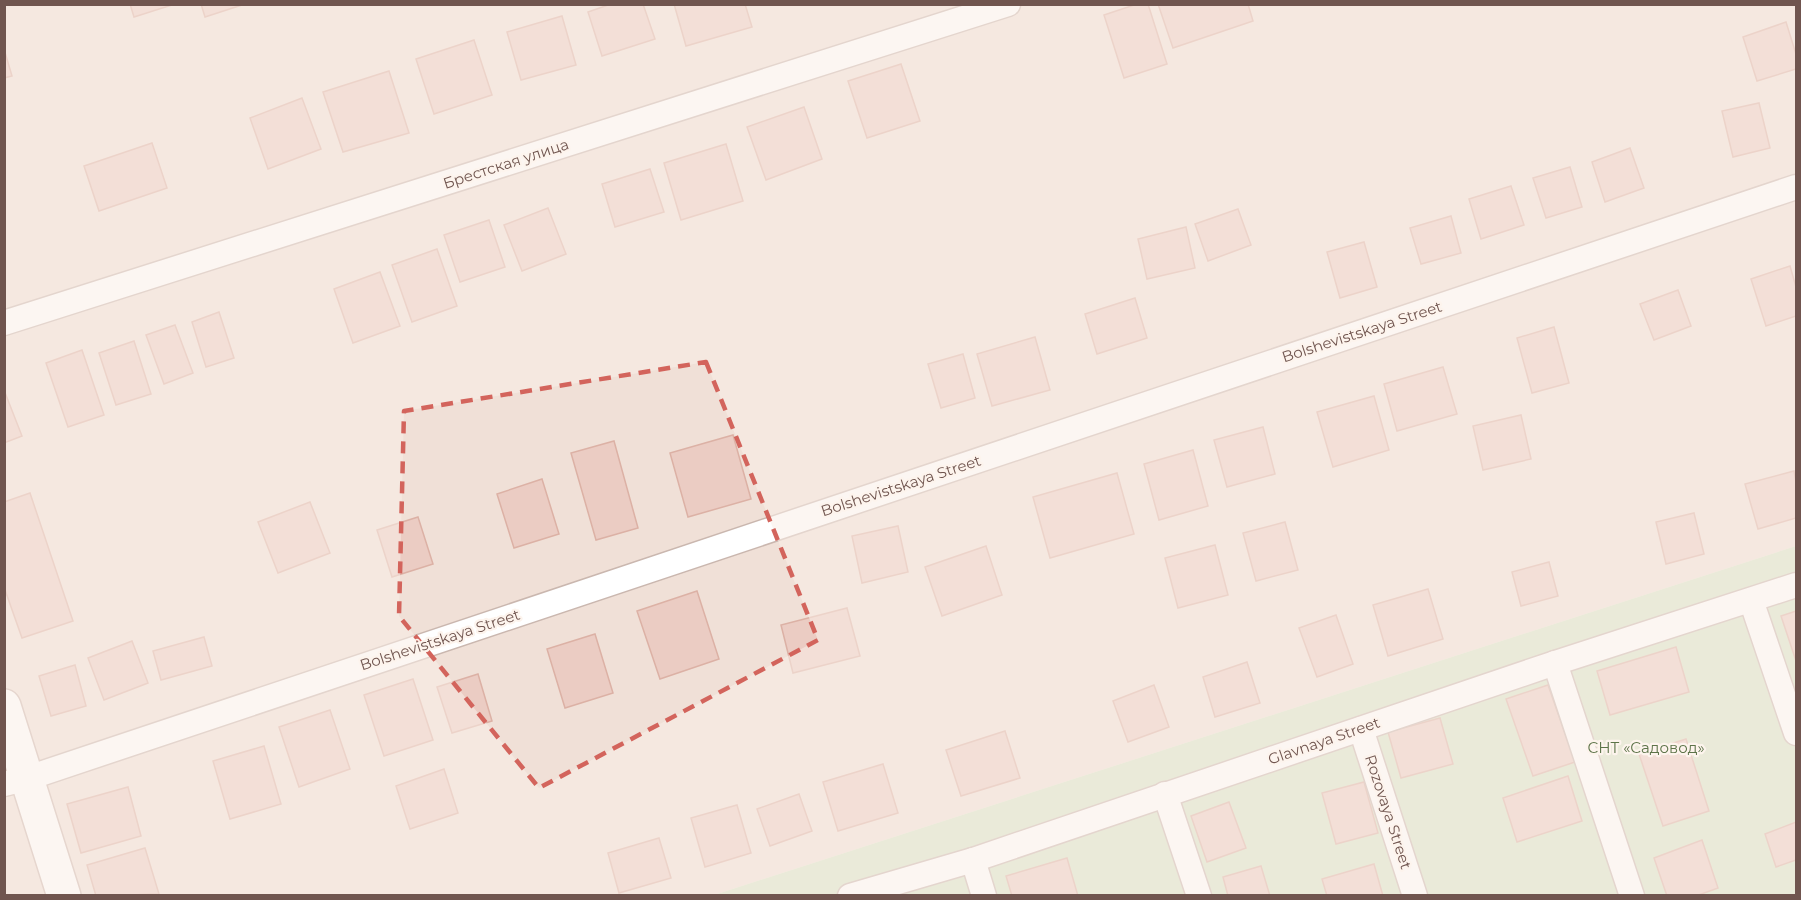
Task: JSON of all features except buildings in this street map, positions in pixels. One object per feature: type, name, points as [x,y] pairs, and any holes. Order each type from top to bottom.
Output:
[{"type":"street","name":"Брестская улица","points":[[4,323],[1008,4]]},
{"type":"street","name":"Bolshevistskaya Street","points":[[16,781],[1797,187]]},
{"type":"street","name":"Glavnaya Street","points":[[850,896],[973,860],[1555,663],[1797,585]]},
{"type":"street","points":[[1751,600],[1797,733]]},
{"type":"street","points":[[1555,663],[1632,896]]},
{"type":"street","points":[[4,706],[16,781],[64,896]]},
{"type":"street","name":"Rozovaya Street","points":[[1361,729],[1414,896]]},
{"type":"street","points":[[1165,794],[1199,896]]},
{"type":"street","points":[[973,860],[984,896]]},
{"type":"highlighted area","points":[[706,362],[818,640],[539,788],[399,616],[404,411]]},
{"type":"shaded area","points":[[5,5],[1796,5],[1796,546],[714,895],[5,896]]},
{"type":"green space","name":"СНТ «Садовод»","points":[[1796,546],[1796,895],[714,895]]}]
